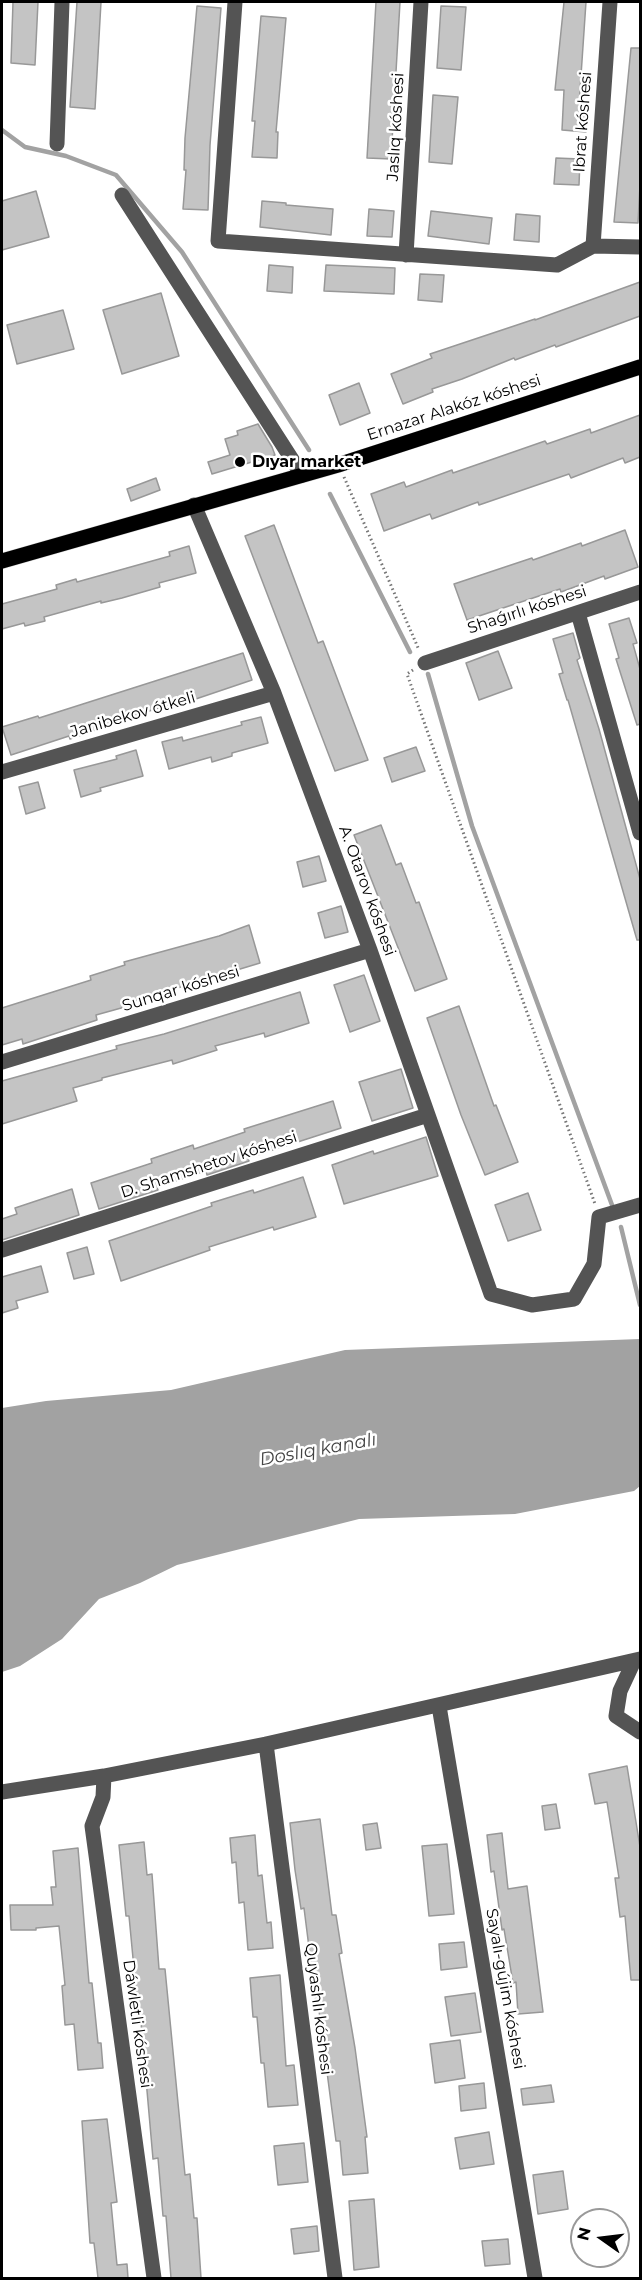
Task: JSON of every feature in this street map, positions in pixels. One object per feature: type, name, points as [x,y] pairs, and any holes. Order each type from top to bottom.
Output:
[{"type":"main road","name":"Ernazar Alakóz kóshesi","points":[[2,561],[338,465],[640,367]]},
{"type":"street","points":[[57,144],[62,2]]},
{"type":"street","points":[[236,2],[218,241],[557,265],[593,246],[640,247]]},
{"type":"street","name":"Jaslıq kóshesi","points":[[406,255],[422,2]]},
{"type":"street","name":"Ibrat kóshesi","points":[[593,246],[610,2]]},
{"type":"street","points":[[122,195],[302,475]]},
{"type":"street","name":"A. Otarov kóshesi","points":[[194,505],[274,693],[370,950],[491,1294],[532,1305],[574,1299],[594,1264],[599,1217]]},
{"type":"street","name":"Shaǵırlı kóshesi","points":[[425,663],[640,592]]},
{"type":"street","points":[[578,613],[640,833]]},
{"type":"street","name":"Janibekov ótkeli","points":[[2,772],[274,693]]},
{"type":"street","name":"Sunqar kóshesi","points":[[2,1062],[370,950]]},
{"type":"street","name":"D. Shamshetov kóshesi","points":[[2,1250],[428,1115]]},
{"type":"street","points":[[599,1217],[640,1205]]},
{"type":"street","points":[[2,1792],[104,1776],[266,1744],[637,1660]]},
{"type":"street","points":[[637,1660],[620,1691],[616,1716],[640,1732]]},
{"type":"street","name":"Sayalı-gújim kóshesi","points":[[439,1706],[535,2278]]},
{"type":"street","name":"Quyashlı kóshesi","points":[[266,1744],[335,2278]]},
{"type":"street","name":"Dáwletli kóshesi","points":[[104,1776],[103,1797],[92,1826],[154,2278]]},
{"type":"path","points":[[338,465],[425,663],[407,674],[599,1217]]},
{"type":"water","name":"Doslıq kanalı","points":[[640,1339],[640,1486],[634,1491],[515,1514],[359,1519],[177,1565],[99,1599],[62,1639],[20,1666],[2,1672],[2,1408],[46,1401],[171,1390],[345,1350]]},
{"type":"building","points":[[13,2],[38,2],[35,65],[11,63]]},
{"type":"building","points":[[77,2],[101,2],[95,109],[70,107]]},
{"type":"building","points":[[376,2],[400,2],[391,159],[367,158]]},
{"type":"building","points":[[564,2],[586,2],[579,105],[588,106],[586,132],[562,130],[564,90],[555,90]]},
{"type":"building","points":[[197,6],[221,8],[210,145],[208,210],[183,209],[186,170],[184,170],[185,138]]},
{"type":"building","points":[[441,6],[466,7],[461,70],[437,68]]},
{"type":"building","points":[[261,16],[286,18],[276,132],[278,132],[277,158],[252,157],[255,121],[252,121]]},
{"type":"building","points":[[631,48],[640,48],[638,223],[614,222]]},
{"type":"building","points":[[433,95],[458,97],[452,164],[429,162]]},
{"type":"building","points":[[556,158],[580,159],[579,185],[554,184]]},
{"type":"building","points":[[36,191],[49,237],[2,250],[2,201]]},
{"type":"building","points":[[262,201],[333,209],[331,235],[260,227]]},
{"type":"building","points":[[369,209],[394,211],[392,237],[367,236]]},
{"type":"building","points":[[431,211],[492,218],[489,244],[428,236]]},
{"type":"building","points":[[516,214],[540,216],[539,242],[514,240]]},
{"type":"building","points":[[269,265],[293,267],[292,293],[267,291]]},
{"type":"building","points":[[326,265],[395,268],[394,294],[324,291]]},
{"type":"building","points":[[420,274],[444,275],[442,302],[418,300]]},
{"type":"building","points":[[640,282],[640,316],[556,347],[555,345],[515,360],[514,358],[432,389],[433,392],[403,404],[391,374],[432,358],[430,354],[535,320]]},
{"type":"building","points":[[161,293],[179,356],[122,374],[103,310]]},
{"type":"building","points":[[63,310],[74,349],[17,364],[7,325]]},
{"type":"building","points":[[359,383],[370,413],[340,425],[329,395]]},
{"type":"building","points":[[640,415],[640,457],[625,463],[623,458],[571,478],[569,474],[479,505],[478,502],[432,519],[430,514],[384,531],[371,494],[404,482],[406,487],[452,470],[453,473],[545,441],[547,444],[590,429],[591,433]]},
{"type":"building","points":[[258,424],[275,455],[212,474],[208,462],[230,455],[225,439],[238,435],[237,431]]},
{"type":"building","points":[[156,478],[160,490],[131,501],[127,489]]},
{"type":"building","points":[[274,525],[318,643],[323,641],[368,760],[335,771],[245,536]]},
{"type":"building","points":[[625,530],[638,567],[605,579],[604,576],[561,592],[560,589],[467,620],[454,584],[581,543],[582,546]]},
{"type":"building","points":[[189,546],[196,573],[159,583],[160,587],[122,598],[101,603],[101,601],[44,617],[45,621],[25,626],[24,623],[2,629],[2,604],[57,589],[56,585],[76,579],[77,582],[170,556],[169,552]]},
{"type":"building","points":[[629,618],[637,643],[633,644],[640,669],[640,724],[637,725],[616,659],[619,658],[609,624]]},
{"type":"building","points":[[573,633],[580,658],[577,660],[599,729],[640,879],[640,940],[637,940],[559,674],[563,673],[553,639]]},
{"type":"building","points":[[498,651],[512,688],[479,700],[466,663]]},
{"type":"building","points":[[243,653],[252,680],[178,705],[178,703],[149,711],[70,739],[69,736],[11,755],[2,727],[38,716],[39,718]]},
{"type":"building","points":[[261,717],[268,743],[232,753],[232,756],[212,762],[211,757],[169,769],[162,742],[182,737],[183,741],[242,725],[241,722]]},
{"type":"building","points":[[416,747],[425,771],[392,782],[384,758]]},
{"type":"building","points":[[136,750],[143,776],[100,788],[101,791],[81,797],[74,770],[117,759],[116,756]]},
{"type":"building","points":[[38,782],[45,808],[26,814],[19,787]]},
{"type":"building","points":[[381,825],[396,865],[401,863],[416,903],[419,902],[447,979],[415,991],[354,835]]},
{"type":"building","points":[[319,856],[326,881],[303,887],[297,862]]},
{"type":"building","points":[[341,906],[348,932],[325,938],[318,913]]},
{"type":"building","points":[[249,925],[260,963],[131,1002],[132,1005],[96,1015],[97,1020],[23,1044],[22,1039],[2,1045],[2,1008],[91,980],[90,976],[125,965],[124,962],[219,936]]},
{"type":"building","points":[[364,975],[380,1021],[350,1032],[334,985]]},
{"type":"building","points":[[300,992],[309,1023],[265,1037],[264,1033],[215,1046],[217,1050],[173,1064],[172,1060],[102,1078],[102,1080],[73,1088],[77,1101],[2,1124],[2,1081],[117,1049],[116,1046],[164,1034]]},
{"type":"building","points":[[459,1006],[494,1106],[496,1105],[518,1162],[485,1175],[427,1018]]},
{"type":"building","points":[[401,1069],[413,1108],[372,1121],[359,1082]]},
{"type":"building","points":[[333,1101],[341,1128],[248,1158],[249,1161],[207,1175],[206,1171],[157,1187],[158,1190],[99,1209],[91,1183],[152,1163],[151,1159],[193,1145],[194,1149],[245,1132],[244,1129]]},
{"type":"building","points":[[426,1137],[438,1176],[344,1204],[332,1165]]},
{"type":"building","points":[[303,1177],[316,1217],[274,1230],[273,1227],[209,1247],[210,1250],[121,1281],[109,1241],[212,1206],[211,1203],[253,1190],[254,1193]]},
{"type":"building","points":[[72,1189],[79,1215],[2,1240],[2,1219],[17,1214],[15,1208]]},
{"type":"building","points":[[528,1193],[541,1230],[508,1241],[495,1205]]},
{"type":"building","points":[[87,1247],[94,1274],[74,1279],[67,1253]]},
{"type":"building","points":[[41,1266],[48,1292],[16,1301],[18,1308],[2,1313],[2,1277]]},
{"type":"building","points":[[627,1766],[640,1847],[640,1980],[631,1980],[625,1916],[620,1917],[615,1878],[619,1878],[607,1802],[595,1804],[589,1774]]},
{"type":"building","points":[[556,1804],[560,1828],[545,1830],[542,1806]]},
{"type":"building","points":[[320,1819],[332,1915],[336,1915],[342,1953],[339,1954],[355,2048],[367,2137],[365,2137],[368,2173],[343,2175],[340,2141],[336,2141],[304,1908],[301,1909],[295,1870],[290,1823]]},
{"type":"building","points":[[377,1823],[381,1848],[366,1850],[363,1825]]},
{"type":"building","points":[[502,1833],[508,1889],[527,1886],[543,2012],[518,2014],[516,1982],[513,1983],[504,1929],[502,1930],[494,1871],[491,1872],[487,1835]]},
{"type":"building","points":[[255,1835],[258,1876],[262,1875],[267,1923],[271,1922],[273,1948],[248,1950],[244,1902],[239,1903],[236,1862],[232,1863],[230,1838]]},
{"type":"building","points":[[144,1842],[147,1875],[152,1874],[159,1969],[165,1969],[185,2175],[190,2174],[194,2218],[197,2218],[201,2278],[171,2278],[158,2158],[153,2159],[140,2011],[138,2011],[129,1916],[126,1916],[119,1845]]},
{"type":"building","points":[[447,1844],[454,1914],[429,1916],[422,1846]]},
{"type":"building","points":[[78,1848],[89,1983],[92,1983],[103,2068],[78,2070],[74,2024],[65,2025],[62,1986],[65,1985],[59,1926],[36,1928],[36,1930],[11,1930],[10,1905],[53,1905],[51,1887],[56,1887],[53,1851]]},
{"type":"building","points":[[464,1942],[467,1967],[441,1970],[439,1944]]},
{"type":"building","points":[[280,1975],[286,2066],[294,2065],[298,2105],[268,2107],[257,2017],[253,2017],[250,1978]]},
{"type":"building","points":[[475,1993],[481,2032],[451,2036],[445,1997]]},
{"type":"building","points":[[460,2040],[465,2078],[435,2083],[430,2044]]},
{"type":"building","points":[[484,2083],[486,2108],[461,2111],[459,2086]]},
{"type":"building","points":[[551,2085],[554,2102],[523,2105],[521,2089]]},
{"type":"building","points":[[107,2119],[117,2202],[111,2203],[117,2265],[127,2264],[128,2278],[98,2278],[94,2243],[90,2243],[82,2121]]},
{"type":"building","points":[[489,2132],[494,2164],[460,2169],[455,2138]]},
{"type":"building","points":[[304,2143],[308,2182],[278,2185],[274,2146]]},
{"type":"building","points":[[563,2171],[568,2209],[538,2214],[533,2175]]},
{"type":"building","points":[[374,2199],[379,2267],[354,2270],[349,2201]]},
{"type":"building","points":[[317,2226],[319,2251],[294,2254],[291,2229]]},
{"type":"building","points":[[508,2239],[510,2264],[485,2266],[482,2241]]},
{"type":"waterway","points":[[2,130],[25,147],[66,156],[116,175],[182,252],[309,450]]},
{"type":"waterway","points":[[330,494],[410,652]]},
{"type":"waterway","points":[[428,674],[472,826],[612,1205]]},
{"type":"waterway","points":[[621,1227],[640,1305]]},
{"type":"place","name":"Dıyar market","points":[[240,462]]}]
